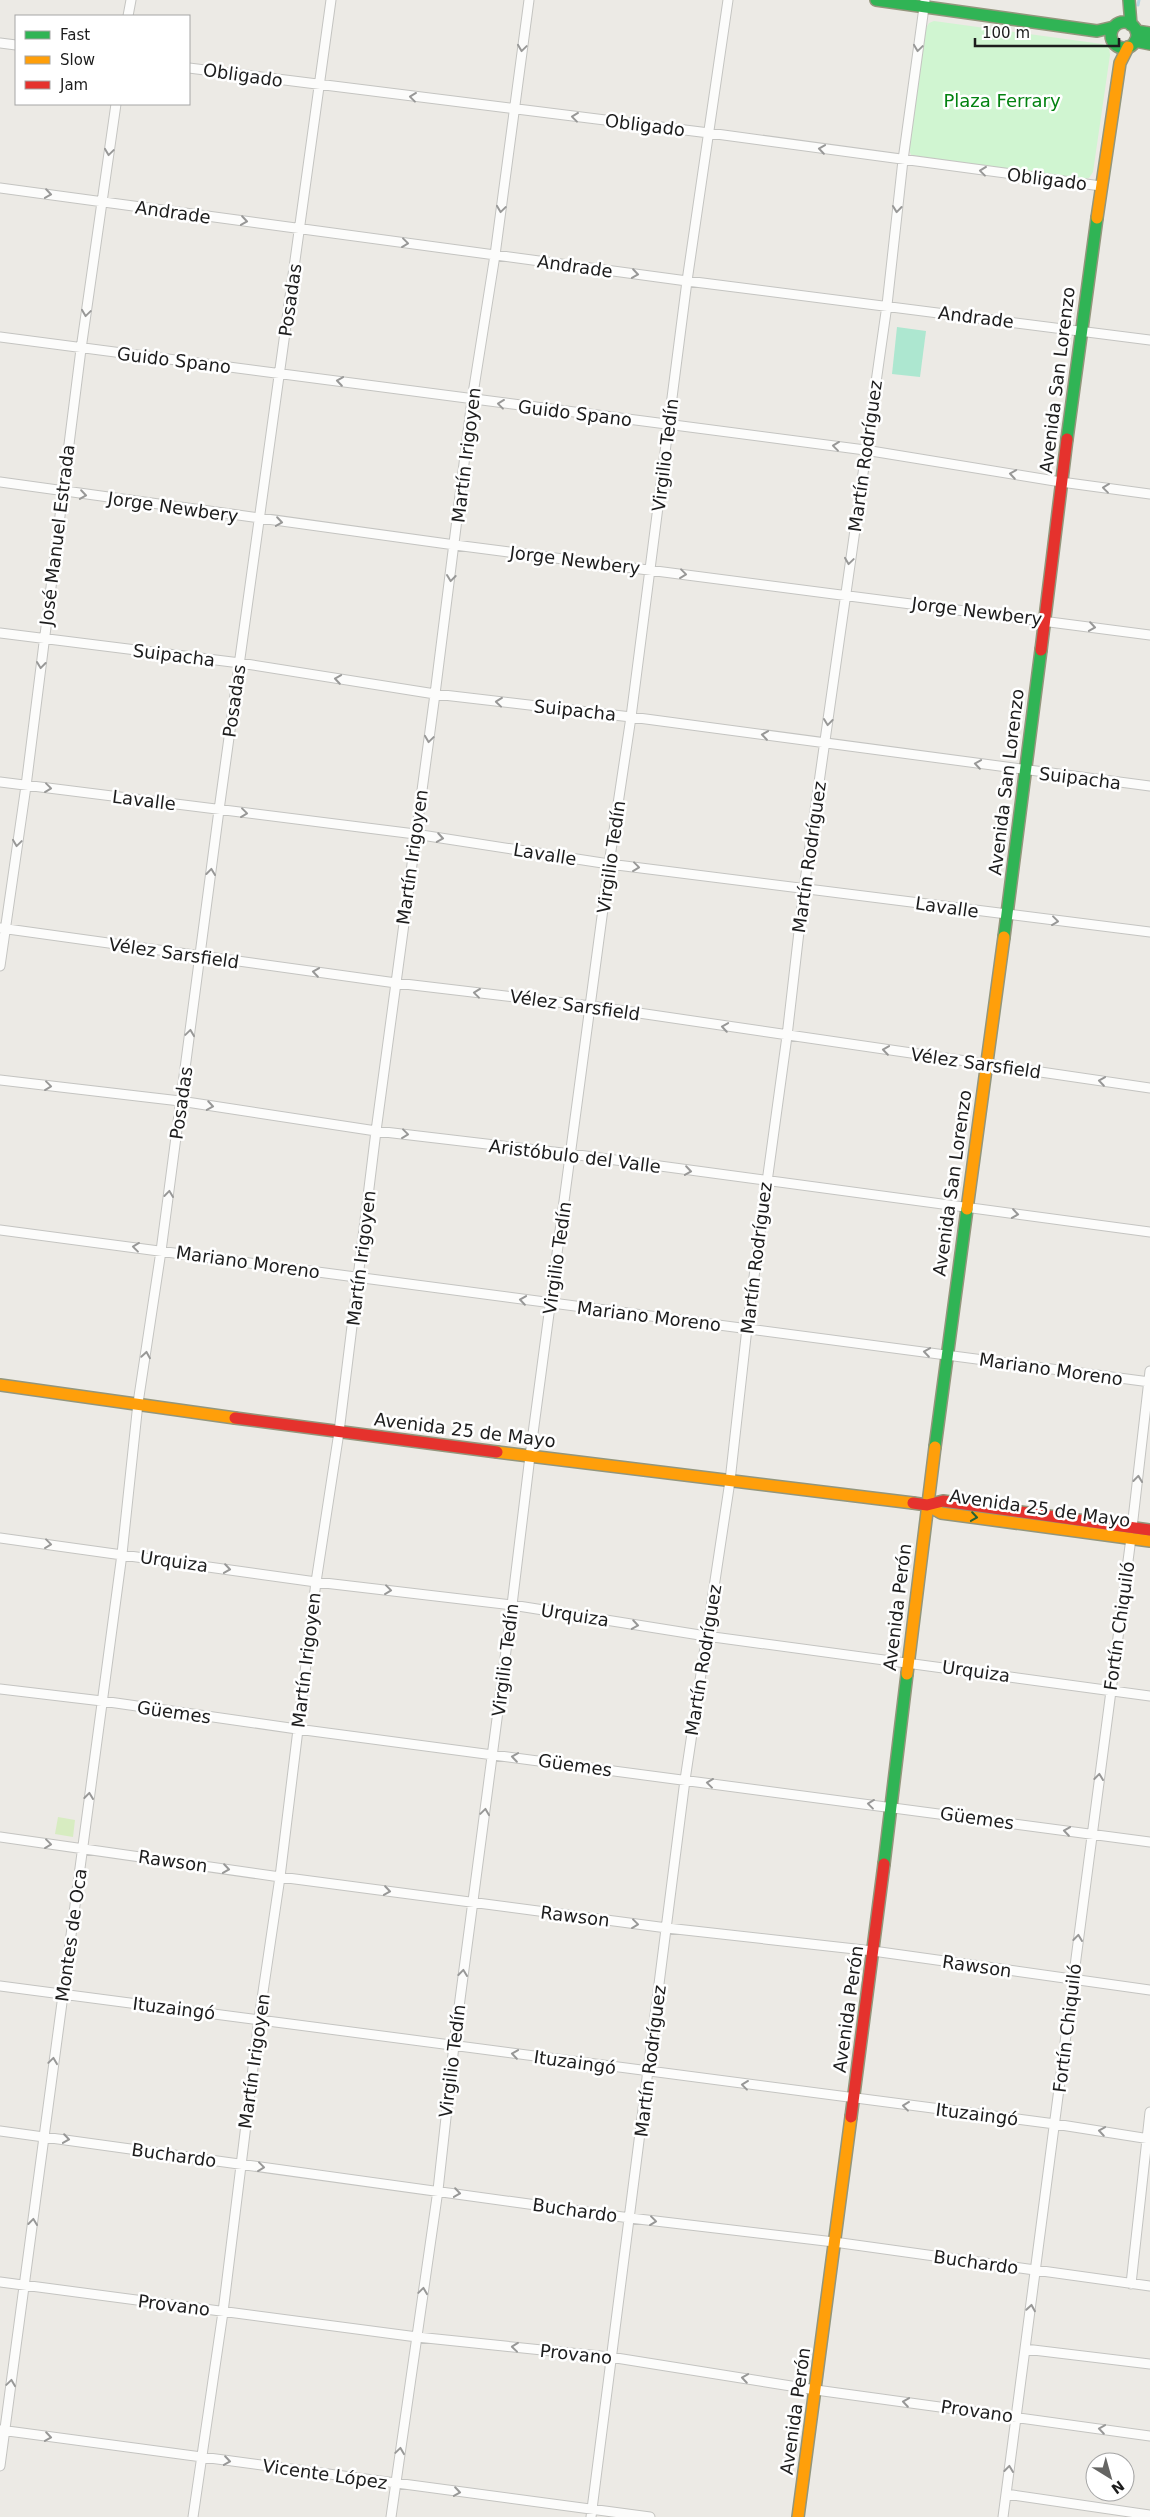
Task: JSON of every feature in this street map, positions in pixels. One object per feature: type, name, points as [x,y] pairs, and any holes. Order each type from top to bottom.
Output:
[{"type":"main road","points":[[876,0],[924,3],[1124,35],[1150,44]]},
{"type":"main road","name":"Avenida San Lorenzo","points":[[927,1505],[1026,771],[1080,331],[1129,2]]},
{"type":"main road","points":[[1124,35],[1150,32]]},
{"type":"main road","name":"Avenida 25 de Mayo","points":[[0,1385],[339,1432],[730,1481],[927,1505],[943,1501],[1132,1533],[1150,1541]]},
{"type":"main road","name":"Avenida Perón","points":[[798,2517],[873,1951],[927,1505]]},
{"type":"main road","name":"Avenida 25 de Mayo","points":[[1132,1533],[1150,1530]]},
{"type":"street","points":[[128,15],[131,0]]},
{"type":"street","name":"Posadas","points":[[138,1403],[162,1250],[219,810],[331,0]]},
{"type":"street","name":"Martín Irigoyen","points":[[193,2517],[223,2312],[240,2164],[280,1877],[316,1582],[339,1432],[376,1131],[455,545],[472,400],[495,255],[529,0]]},
{"type":"street","name":"Virgilio Tedín","points":[[391,2517],[438,2190],[454,2045],[530,1456],[609,864],[632,717],[687,281],[728,0]]},
{"type":"street","name":"Martín Rodríguez","points":[[591,2514],[685,1780],[730,1481],[747,1328],[787,1036],[804,888],[826,743],[886,305],[924,3]]},
{"type":"street","points":[[0,43],[15,45]]},
{"type":"street","name":"Obligado","points":[[190,68],[709,133],[1101,186]]},
{"type":"street","name":"José Manuel Estrada","points":[[0,966],[2,929],[26,786],[81,349],[116,105]]},
{"type":"street","name":"Andrade","points":[[0,188],[687,281],[1150,340]]},
{"type":"street","name":"Guido Spano","points":[[0,337],[865,450],[1061,482],[1150,494]]},
{"type":"street","name":"Jorge Newbery","points":[[0,482],[259,519],[1150,635]]},
{"type":"street","name":"Suipacha","points":[[0,633],[240,663],[435,694],[632,717],[1026,771],[1150,786]]},
{"type":"street","name":"Lavalle","points":[[0,782],[415,834],[609,864],[1150,932]]},
{"type":"street","name":"Vélez Sarsfield","points":[[2,929],[396,983],[591,1006],[1150,1088]]},
{"type":"street","name":"Aristóbulo del Valle","points":[[0,1080],[180,1101],[376,1131],[571,1154],[766,1182],[1150,1232]]},
{"type":"street","name":"Mariano Moreno","points":[[0,1230],[1149,1382]]},
{"type":"street","name":"Fortín Chiquiló","points":[[1003,2517],[1132,1533],[1150,1371]]},
{"type":"street","name":"Montes de Oca","points":[[0,2466],[2,2431],[25,2286],[43,2136],[122,1554],[138,1403]]},
{"type":"street","name":"Urquiza","points":[[0,1538],[316,1582],[512,1605],[706,1636],[1111,1689],[1150,1696]]},
{"type":"street","name":"Güemes","points":[[0,1689],[102,1701],[297,1730],[891,1806],[1150,1842]]},
{"type":"street","name":"Rawson","points":[[0,1837],[280,1877],[667,1928],[873,1951],[1150,1990]]},
{"type":"street","name":"Ituzaingó","points":[[0,1986],[1055,2124],[1148,2139]]},
{"type":"street","points":[[1131,2284],[1150,2112]]},
{"type":"street","name":"Buchardo","points":[[0,2131],[630,2218],[834,2242],[1150,2286]]},
{"type":"street","name":"Provano","points":[[0,2282],[417,2337],[610,2357],[816,2390],[1150,2436]]},
{"type":"street","points":[[1025,2349],[1150,2364]]},
{"type":"street","name":"Vicente López","points":[[2,2431],[396,2484],[591,2514],[650,2517]]},
{"type":"street","points":[[1006,2494],[1150,2516]]},
{"type":"green space","name":"Plaza Ferrary","points":[[934,21],[1102,44],[1109,47],[1110,55],[1093,172],[1089,178],[1081,180],[911,155],[908,147],[924,32],[929,23]]},
{"type":"green space","points":[[897,327],[926,331],[920,377],[892,374]]},
{"type":"green space","points":[[58,1817],[75,1820],[73,1837],[55,1834]]},
{"type":"waterway","points":[[1138,5],[1139,0]]},
{"type":"traffic: fast","points":[[876,0],[1097,31],[1114,27]]},
{"type":"traffic: fast","points":[[1129,0],[1131,25]]},
{"type":"traffic: fast","points":[[1124,22],[1133,26],[1137,35],[1133,44],[1124,48],[1115,44],[1111,35],[1115,26],[1124,22]]},
{"type":"traffic: fast","points":[[1136,31],[1150,33]]},
{"type":"traffic: fast","points":[[1135,41],[1150,44]]},
{"type":"traffic: fast","points":[[1067,439],[1097,218]]},
{"type":"traffic: fast","points":[[1004,937],[1041,650]]},
{"type":"traffic: fast","points":[[935,1447],[967,1209]]},
{"type":"traffic: fast","points":[[884,1864],[907,1674]]},
{"type":"traffic: slow","points":[[1097,218],[1120,63],[1128,47]]},
{"type":"traffic: slow","points":[[967,1209],[1004,937]]},
{"type":"traffic: slow","points":[[0,1385],[235,1418]]},
{"type":"traffic: slow","points":[[907,1674],[935,1447]]},
{"type":"traffic: slow","points":[[497,1452],[913,1503]]},
{"type":"traffic: slow","points":[[927,1505],[941,1513],[1150,1541]]},
{"type":"traffic: slow","points":[[798,2517],[851,2117]]},
{"type":"traffic: jam","points":[[1041,650],[1067,439]]},
{"type":"traffic: jam","points":[[235,1418],[497,1452]]},
{"type":"traffic: jam","points":[[913,1503],[927,1505],[943,1501],[1150,1530]]},
{"type":"traffic: jam","points":[[851,2117],[884,1864]]}]
